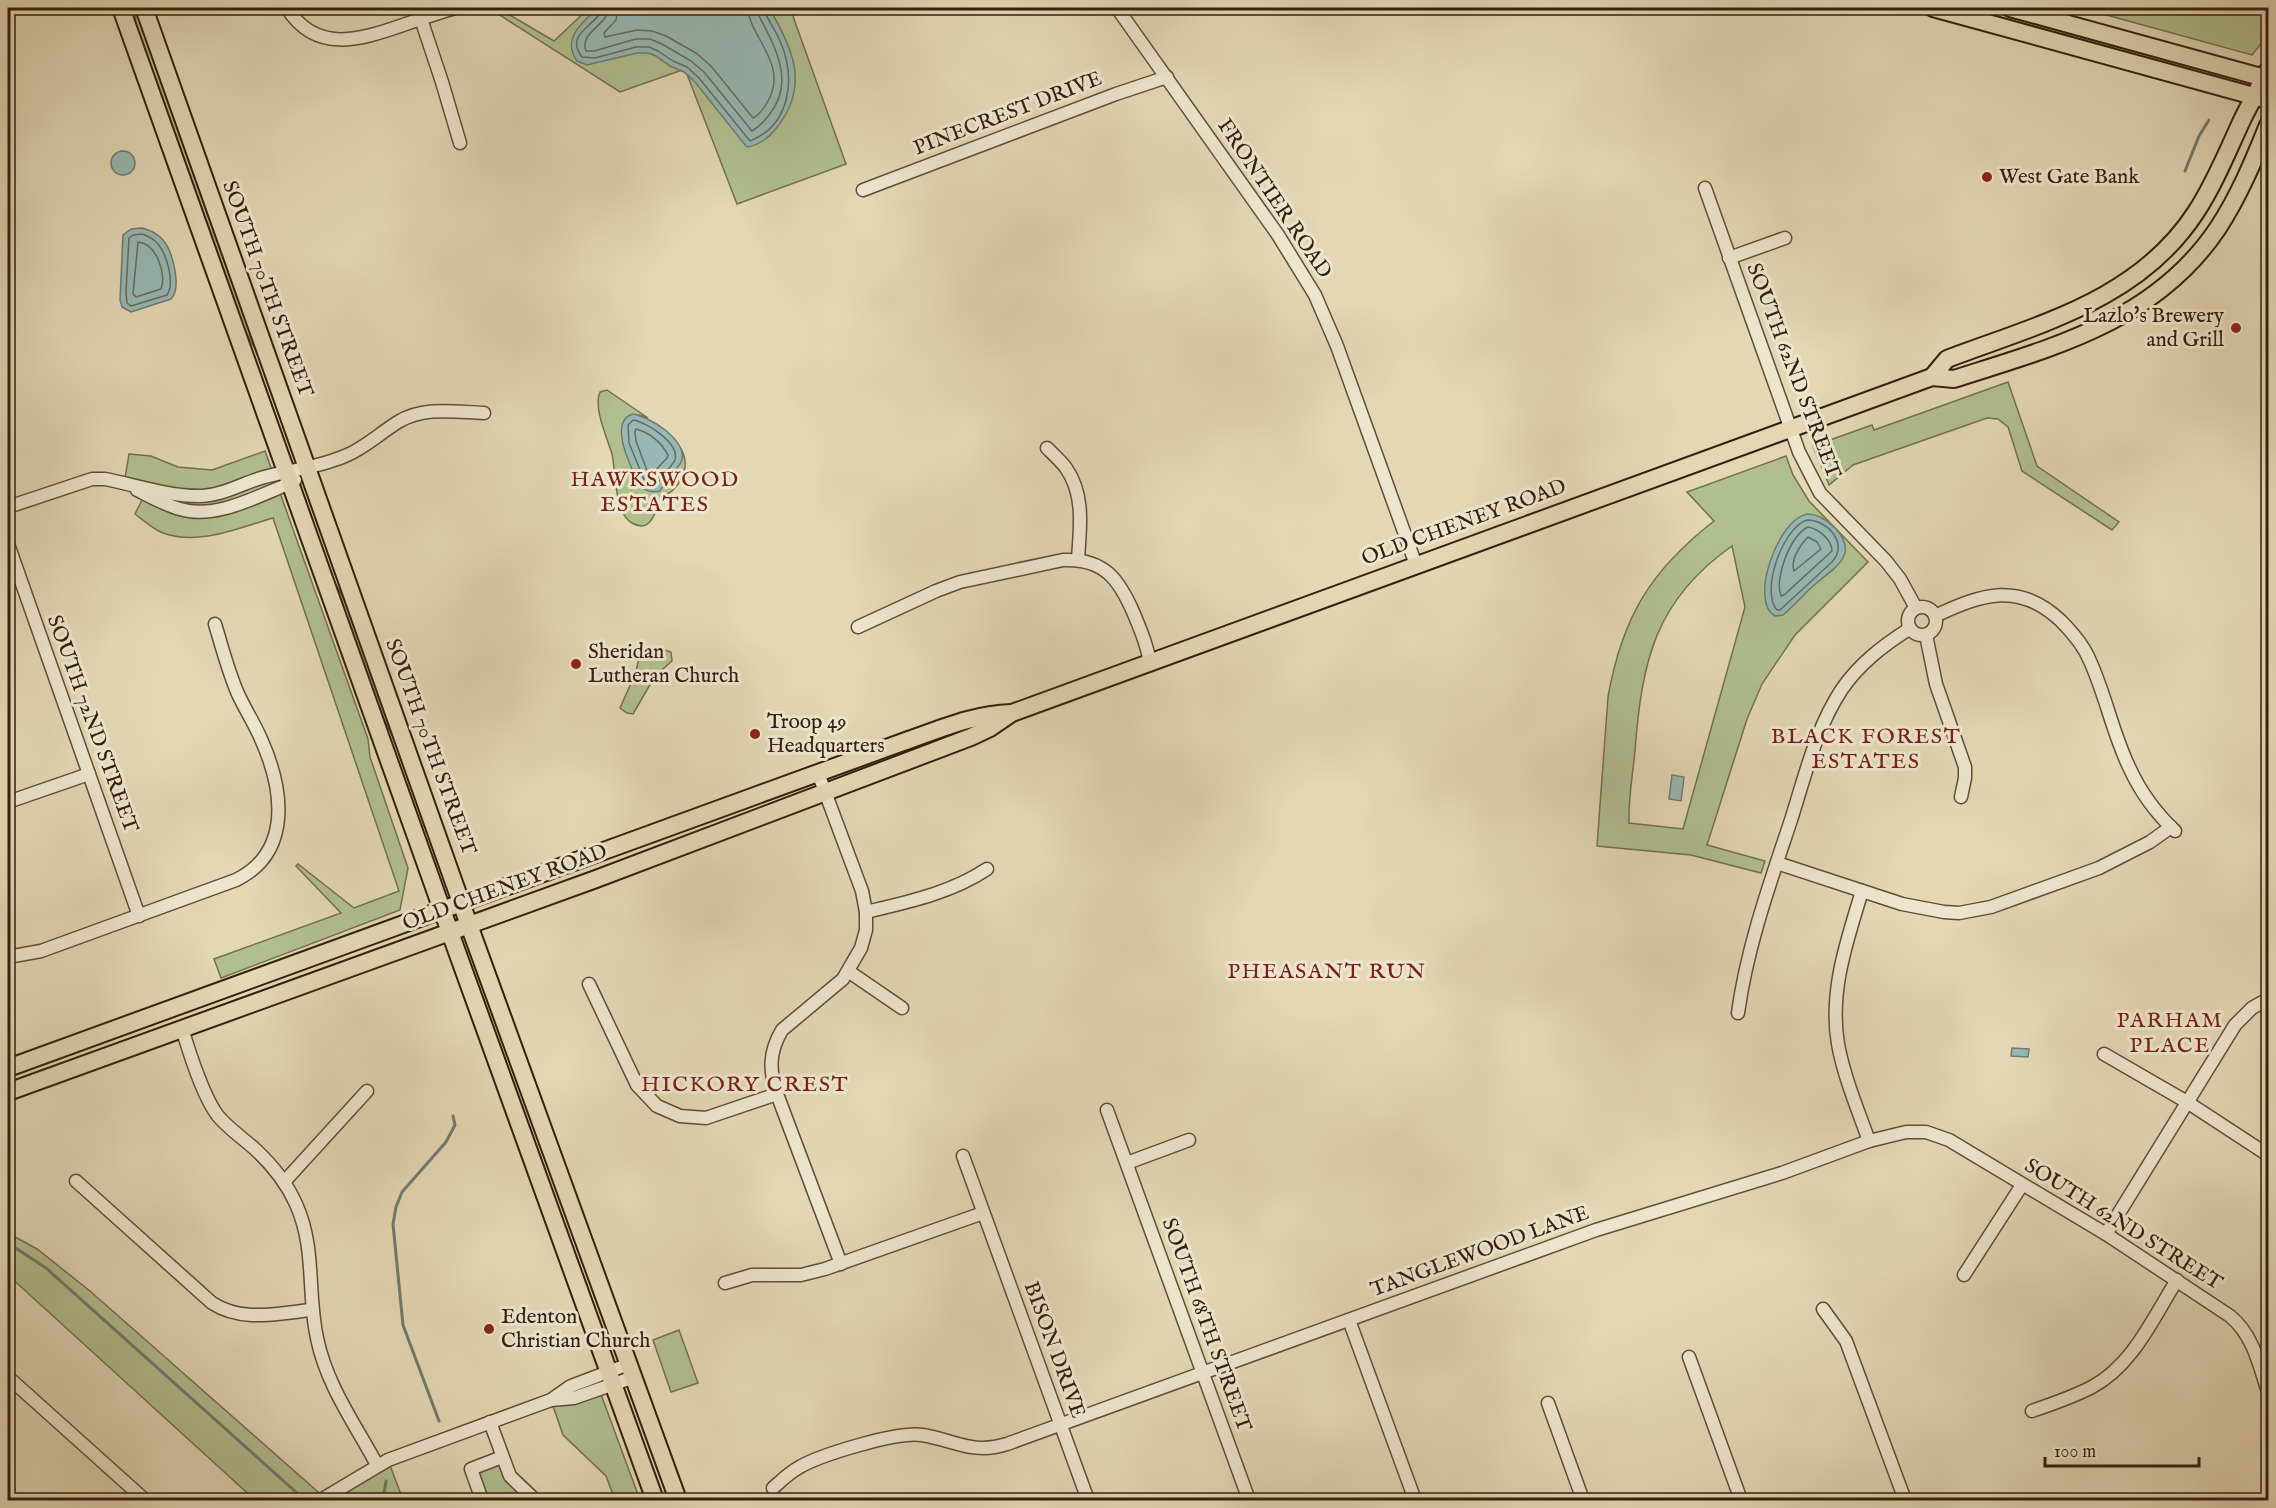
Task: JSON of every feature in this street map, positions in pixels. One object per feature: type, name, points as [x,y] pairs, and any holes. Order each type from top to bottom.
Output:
[{"type":"main road","name":"SOUTH 70TH STREET","points":[[121,8],[655,1500]]},
{"type":"main road","name":"SOUTH 70TH STREET","points":[[144,8],[469,925],[678,1500]]},
{"type":"main road","points":[[1933,8],[2262,98]]},
{"type":"main road","points":[[2010,8],[2267,76]]},
{"type":"main road","name":"OLD CHENEY ROAD","points":[[1932,377],[1947,359],[2088,305],[2121,287],[2151,265],[2175,240],[2196,212],[2262,98],[2267,76]]},
{"type":"main road","name":"OLD CHENEY ROAD","points":[[8,1068],[965,720],[1011,713],[1932,377],[1954,379],[2087,334],[2119,319],[2153,296],[2187,267],[2217,230],[2239,192],[2268,125]]},
{"type":"main road","name":"OLD CHENEY ROAD","points":[[8,1092],[668,852],[970,737],[990,728],[1011,713]]},
{"type":"street","points":[[287,8],[304,27],[315,34],[337,40],[362,39],[455,8]]},
{"type":"street","name":"FRONTIER ROAD","points":[[1117,8],[1278,235],[1315,295],[1337,346],[1416,565]]},
{"type":"street","points":[[421,19],[460,143]]},
{"type":"street","name":"PINECREST DRIVE","points":[[863,190],[1167,77]]},
{"type":"street","name":"SOUTH 62ND STREET","points":[[1704,188],[1791,428],[1816,489],[1886,561],[1900,579],[1916,608]]},
{"type":"street","points":[[1729,258],[1785,238]]},
{"type":"street","points":[[8,507],[87,480],[105,479],[192,496],[205,496],[288,477],[354,452],[412,415],[438,411],[484,413]]},
{"type":"street","points":[[1047,448],[1066,468],[1077,490],[1080,505],[1078,559]]},
{"type":"street","name":"SOUTH 72ND STREET","points":[[8,544],[140,916]]},
{"type":"street","points":[[858,627],[960,582],[1063,560],[1078,559],[1101,567],[1120,585],[1146,643],[1150,663]]},
{"type":"street","points":[[1777,863],[1902,904],[1959,913],[1991,907],[2099,868],[2173,830],[2145,798],[2129,767],[2090,659],[2072,632],[2050,611],[2034,601],[2011,594],[1986,597],[1935,616]]},
{"type":"street","points":[[1916,608],[1929,609],[1935,616],[1933,630],[1926,635],[1917,634],[1909,628],[1909,615],[1916,608]]},
{"type":"street","points":[[8,957],[41,951],[140,916],[248,874],[266,857],[277,834],[278,805],[266,752],[237,692],[215,624]]},
{"type":"street","points":[[1738,1013],[1745,971],[1819,732],[1843,688],[1879,649],[1909,628]]},
{"type":"street","points":[[1926,635],[1936,684],[1965,767],[1961,797]]},
{"type":"street","points":[[818,773],[862,891],[866,912],[865,937],[848,971],[829,992],[791,1020],[776,1041],[770,1065],[777,1094],[841,1264]]},
{"type":"street","points":[[8,802],[89,774]]},
{"type":"street","points":[[866,912],[945,891],[970,880],[987,869]]},
{"type":"street","points":[[1862,891],[1841,960],[1835,1006],[1838,1045],[1869,1141]]},
{"type":"street","points":[[848,971],[902,1008]]},
{"type":"street","points":[[589,984],[637,1085],[657,1106],[680,1116],[706,1118],[777,1094]]},
{"type":"street","points":[[2106,1234],[2235,1025],[2252,1008],[2268,999]]},
{"type":"street","points":[[182,1028],[214,1110],[265,1159],[284,1182],[295,1202],[308,1241],[312,1310],[317,1340],[327,1372],[377,1465]]},
{"type":"street","points":[[2104,1054],[2187,1102],[2268,1155]]},
{"type":"street","points":[[284,1182],[367,1091]]},
{"type":"street","name":"SOUTH 68TH STREET","points":[[1107,1110],[1249,1500]]},
{"type":"street","name":"SOUTH 62ND STREET","points":[[1918,1131],[1949,1140],[2106,1234],[2239,1324],[2250,1340],[2268,1392]]},
{"type":"street","name":"TANGLEWOOD LANE","points":[[773,1488],[807,1463],[897,1435],[923,1435],[980,1449],[1007,1444],[1596,1230],[1782,1173],[1869,1141],[1893,1134],[1918,1131]]},
{"type":"street","points":[[1127,1162],[1189,1140]]},
{"type":"street","name":"BISON DRIVE","points":[[963,1156],[1088,1500]]},
{"type":"street","points":[[76,1181],[212,1304],[223,1310],[247,1316],[312,1310]]},
{"type":"street","points":[[1964,1275],[2022,1185]]},
{"type":"street","points":[[725,1282],[752,1275],[801,1275],[841,1264],[983,1213]]},
{"type":"street","points":[[2032,1411],[2092,1387],[2120,1367],[2132,1352],[2177,1280]]},
{"type":"street","points":[[1822,1309],[1846,1341],[1905,1500]]},
{"type":"street","points":[[1349,1320],[1415,1500]]},
{"type":"street","points":[[1689,1357],[1741,1500]]},
{"type":"street","points":[[321,1500],[377,1465],[405,1453],[550,1400],[571,1386],[611,1378],[632,1370]]},
{"type":"street","points":[[8,1377],[145,1500]]},
{"type":"street","points":[[1548,1403],[1583,1500]]},
{"type":"street","points":[[490,1422],[510,1476],[535,1500]]},
{"type":"street","points":[[483,1500],[471,1469],[502,1457]]},
{"type":"green space","points":[[135,8],[137,8],[259,357],[241,322],[136,26]]},
{"type":"green space","points":[[494,8],[498,8],[554,41],[589,8],[790,8],[846,164],[737,204],[685,69],[620,92],[498,14]]},
{"type":"green space","points":[[2081,8],[2268,8],[2268,35],[2252,55]]},
{"type":"green space","points":[[2008,382],[2037,466],[2119,522],[2112,530],[2022,471],[2008,427],[1998,419],[1987,418],[1853,465],[1829,485],[1813,446],[1872,425],[1874,430]]},
{"type":"green space","points":[[607,390],[648,418],[639,415],[623,444],[640,486],[663,487],[680,458],[678,445],[684,456],[685,468],[681,479],[673,490],[662,498],[652,519],[645,526],[639,526],[626,518],[619,502],[612,454],[598,406],[600,392]]},
{"type":"green space","points":[[265,451],[368,739],[370,757],[408,868],[400,910],[221,978],[214,959],[341,913],[296,866],[298,864],[354,908],[399,891],[273,518],[204,537],[190,538],[163,533],[135,514],[145,494],[124,484],[129,454],[151,456],[178,467],[212,470]]},
{"type":"green space","points":[[1786,456],[1793,475],[1809,501],[1868,562],[1795,635],[1762,684],[1747,719],[1707,845],[1765,861],[1761,873],[1691,855],[1597,846],[1608,697],[1622,643],[1631,619],[1656,577],[1692,539],[1714,521],[1687,492]],"holes":[[[1732,546],[1745,607],[1683,829],[1629,823],[1642,688],[1657,635],[1669,611],[1685,588]]]},
{"type":"green space","points":[[336,585],[346,602],[397,745],[377,705]]},
{"type":"green space","points":[[662,649],[671,652],[672,661],[655,676],[633,714],[627,713],[620,708],[636,672],[640,651],[649,653]]},
{"type":"green space","points":[[8,1233],[37,1249],[90,1291],[325,1498],[388,1460],[403,1500],[255,1500],[8,1275]]},
{"type":"green space","points":[[679,1330],[698,1383],[671,1392],[653,1340]]},
{"type":"green space","points":[[599,1389],[640,1500],[615,1500],[606,1476],[563,1435],[551,1400]]},
{"type":"green space","points":[[502,1457],[535,1500],[482,1500],[471,1469]]},
{"type":"water","points":[[598,8],[769,8],[785,37],[794,66],[793,96],[788,111],[769,136],[748,147],[695,82],[684,72],[656,56],[637,53],[587,65],[577,61],[571,45],[573,38],[581,25]]},
{"type":"water","points":[[123,151],[131,155],[135,163],[131,171],[123,175],[115,171],[111,163],[115,155]]},
{"type":"water","points":[[142,228],[156,234],[167,246],[175,270],[176,287],[171,299],[131,312],[122,307],[120,300],[123,235],[131,229]]},
{"type":"water","points":[[633,414],[665,430],[673,437],[682,452],[681,463],[667,478],[660,491],[649,491],[640,486],[627,458],[622,426],[626,418]]},
{"type":"water","points":[[1807,514],[1822,518],[1835,528],[1842,538],[1845,554],[1836,567],[1787,612],[1775,616],[1768,608],[1765,595],[1770,562],[1786,530],[1796,520]]},
{"type":"water","points":[[1672,775],[1684,777],[1681,801],[1669,799]]},
{"type":"water","points":[[2012,1048],[2029,1049],[2028,1057],[2011,1056]]},
{"type":"waterway","points":[[2185,171],[2199,136],[2209,120]]},
{"type":"waterway","points":[[439,1421],[403,1325],[393,1224],[402,1192],[446,1142],[455,1125],[453,1116]]},
{"type":"waterway","points":[[8,1243],[46,1268],[297,1493]]},
{"type":"waterway","points":[[383,1500],[386,1481]]},
{"type":"place","name":"West Gate Bank","points":[[1987,177]]},
{"type":"place","name":"Lazlo's Brewery and Grill","points":[[2236,328]]},
{"type":"place","name":"Sheridan Lutheran Church","points":[[576,664]]},
{"type":"place","name":"Troop 49 Headquarters","points":[[755,734]]},
{"type":"place","name":"Edenton Christian Church","points":[[489,1329]]},
{"type":"district","name":"HAWKSWOOD ESTATES","points":[[655,492]]},
{"type":"district","name":"BLACK FOREST ESTATES","points":[[1866,750]]},
{"type":"district","name":"PHEASANT RUN","points":[[1327,972]]},
{"type":"district","name":"PARHAM PLACE","points":[[2170,1034]]},
{"type":"district","name":"HICKORY CREST","points":[[745,1085]]}]
